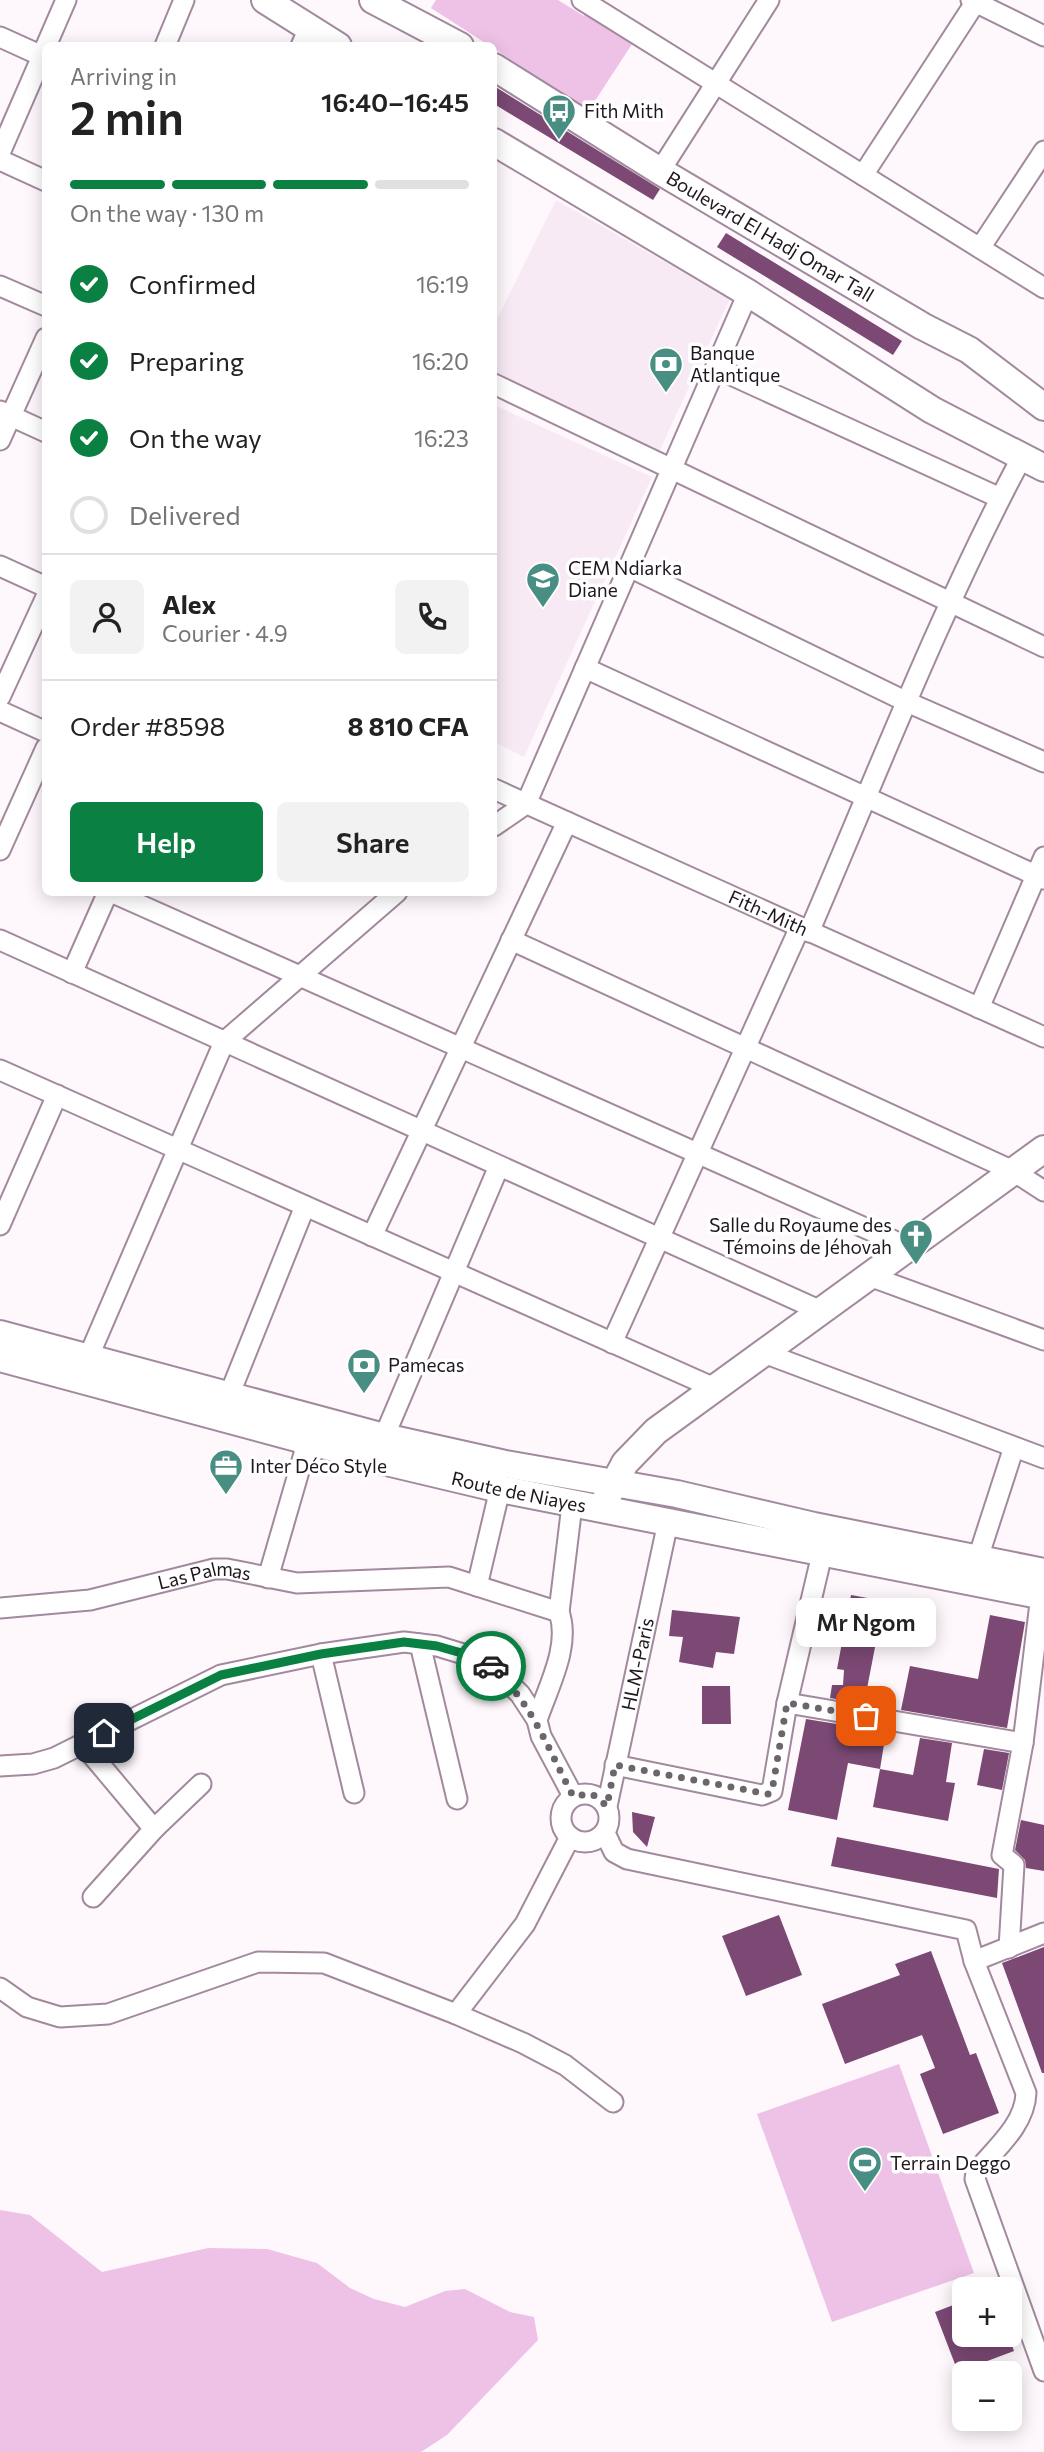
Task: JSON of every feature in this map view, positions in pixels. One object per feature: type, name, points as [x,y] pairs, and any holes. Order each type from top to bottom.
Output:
[{"type":"main road","points":[[265,0],[305,36],[325,42]]},
{"type":"main road","points":[[373,0],[452,42]]},
{"type":"main road","name":"Boulevard El Hadj Omar Tall","points":[[497,69],[660,171],[969,350],[1044,407]]},
{"type":"main road","points":[[497,144],[748,293],[932,410],[1034,462]]},
{"type":"main road","points":[[601,1510],[625,1463],[643,1444],[712,1387],[872,1277],[1044,1149]]},
{"type":"main road","name":"Route de Niayes","points":[[0,1334],[230,1393],[384,1437],[505,1464],[677,1494],[814,1526],[978,1558],[1043,1588]]},
{"type":"main road","name":"Route de Niayes","points":[[0,1358],[308,1440],[572,1505],[822,1554],[1043,1588]]},
{"type":"street","points":[[48,42],[66,0]]},
{"type":"street","points":[[167,42],[184,0]]},
{"type":"street","points":[[582,0],[1044,288]]},
{"type":"street","points":[[660,171],[769,0]]},
{"type":"street","points":[[863,175],[973,1],[1044,36]]},
{"type":"street","points":[[0,37],[42,49]]},
{"type":"street","points":[[0,153],[42,55]]},
{"type":"street","points":[[0,160],[42,179]]},
{"type":"street","points":[[980,248],[1041,160]]},
{"type":"street","points":[[0,286],[42,304]]},
{"type":"street","points":[[497,824],[526,804],[748,293]]},
{"type":"street","points":[[0,440],[5,414],[42,345]]},
{"type":"street","points":[[716,368],[1000,498]]},
{"type":"street","points":[[497,385],[1044,647]]},
{"type":"street","points":[[5,414],[42,430]]},
{"type":"street","points":[[612,1343],[747,1046],[867,797],[1000,498],[1034,462]]},
{"type":"street","points":[[0,566],[42,585]]},
{"type":"street","points":[[629,567],[907,702],[1044,762]]},
{"type":"street","points":[[0,697],[42,606]]},
{"type":"street","points":[[584,668],[1040,878]]},
{"type":"street","points":[[0,711],[42,730]]},
{"type":"street","points":[[0,850],[7,816],[42,755]]},
{"type":"street","name":"Fith-Mith","points":[[497,790],[1044,1037]]},
{"type":"street","points":[[372,1236],[566,822]]},
{"type":"street","points":[[979,1008],[1040,878],[1044,857]]},
{"type":"street","points":[[72,973],[107,896]]},
{"type":"street","points":[[118,896],[910,1248]]},
{"type":"street","points":[[88,1358],[224,1042],[393,896]]},
{"type":"street","points":[[0,940],[823,1312]]},
{"type":"street","points":[[511,940],[747,1046],[1013,1171],[1044,1191]]},
{"type":"street","points":[[0,1070],[712,1387]]},
{"type":"street","points":[[0,1226],[57,1095]]},
{"type":"street","points":[[384,1437],[499,1166]]},
{"type":"street","points":[[230,1393],[305,1206]]},
{"type":"street","points":[[872,1277],[1044,1340]]},
{"type":"street","points":[[764,1353],[1044,1458]]},
{"type":"street","name":"Las Palmas","points":[[0,1608],[90,1600],[214,1569],[241,1571],[268,1578],[308,1440]]},
{"type":"street","points":[[978,1558],[1014,1447]]},
{"type":"street","points":[[477,1586],[500,1489]]},
{"type":"street","points":[[537,1720],[563,1643],[563,1623],[559,1612],[572,1505]]},
{"type":"street","name":"HLM-Paris","points":[[607,1806],[668,1522]]},
{"type":"street","points":[[615,1765],[768,1794],[772,1791],[787,1703],[822,1554]]},
{"type":"street","points":[[268,1578],[297,1583],[449,1577],[559,1612]]},
{"type":"street","points":[[1009,1948],[1014,1865],[1002,1854],[1023,1743],[1043,1588]]},
{"type":"street","points":[[0,1766],[33,1764],[54,1758],[221,1675],[321,1654],[404,1642],[482,1660],[520,1694],[537,1720],[541,1736],[573,1796]]},
{"type":"street","points":[[420,1644],[457,1799]]},
{"type":"street","points":[[321,1654],[354,1793]]},
{"type":"street","points":[[787,1703],[1023,1743]]},
{"type":"street","points":[[82,1743],[153,1829]]},
{"type":"street","points":[[93,1897],[153,1829],[201,1784]]},
{"type":"street","points":[[592,1794],[607,1806],[609,1825],[605,1833],[588,1842],[570,1837],[561,1821],[561,1811],[573,1796],[592,1794]]},
{"type":"street","points":[[605,1833],[614,1852],[627,1859],[961,1927],[970,1936],[974,1961],[1026,2094],[1026,2109],[1019,2121],[976,2172],[975,2179],[1044,2371]]},
{"type":"street","points":[[456,2014],[525,1924],[570,1837]]},
{"type":"street","points":[[974,1961],[1044,1933]]},
{"type":"street","points":[[0,1988],[27,2007],[60,2017],[108,2014],[258,1962],[324,1963],[523,2043],[565,2065],[613,2102]]},
{"type":"shaded area","points":[[436,0],[558,0],[584,16],[589,9],[636,38],[589,110],[497,51],[497,42],[484,42],[431,8]]},
{"type":"shaded area","points":[[556,200],[730,299],[658,454],[497,375],[497,319]]},
{"type":"shaded area","name":"CEM Ndiarka Diane","points":[[497,406],[652,477],[524,757],[497,744]]},
{"type":"shaded area","name":"Terrain Deggo","points":[[899,2064],[974,2273],[952,2277],[952,2281],[832,2322],[757,2114]]},
{"type":"shaded area","points":[[0,2210],[30,2215],[102,2272],[208,2248],[267,2249],[317,2263],[350,2288],[374,2299],[405,2307],[445,2291],[465,2289],[510,2312],[534,2317],[538,2340],[447,2435],[421,2452],[0,2452]]},
{"type":"building","points":[[497,88],[660,189],[653,200],[497,106]]},
{"type":"building","points":[[726,233],[902,341],[893,355],[717,247]]},
{"type":"building","points":[[851,1595],[884,1601],[864,1704],[830,1698],[832,1685],[843,1685],[844,1670],[837,1669]]},
{"type":"building","points":[[672,1610],[740,1617],[734,1654],[716,1652],[713,1668],[679,1662],[683,1637],[669,1636]]},
{"type":"building","points":[[990,1615],[1025,1622],[1007,1728],[901,1710],[910,1666],[978,1679]]},
{"type":"building","points":[[702,1686],[730,1686],[731,1724],[702,1724]]},
{"type":"building","points":[[806,1719],[886,1732],[880,1769],[848,1763],[837,1820],[788,1810]]},
{"type":"building","points":[[920,1738],[952,1743],[946,1782],[955,1783],[948,1821],[873,1807],[880,1769],[913,1775]]},
{"type":"building","points":[[984,1749],[1009,1753],[1002,1790],[977,1785]]},
{"type":"building","points":[[632,1812],[655,1817],[647,1847],[633,1832]]},
{"type":"building","points":[[1021,1820],[1044,1825],[1044,1871],[1026,1868],[1025,1860],[1015,1850]]},
{"type":"building","points":[[837,1837],[999,1869],[997,1898],[831,1866]]},
{"type":"building","points":[[779,1915],[802,1975],[746,1996],[722,1936]]},
{"type":"building","points":[[1044,1947],[1044,2073],[1042,2073],[1002,1963]]},
{"type":"building","points":[[931,1951],[970,2055],[976,2053],[999,2113],[943,2134],[920,2074],[935,2068],[922,2035],[845,2064],[822,2004],[900,1975],[895,1964]]},
{"type":"building","points":[[952,2306],[952,2347],[1013,2347],[1014,2351],[987,2361],[954,2361],[935,2312]]},
{"type":"way so far","points":[[491,1666],[520,1694],[537,1720],[541,1736],[573,1796],[592,1794],[601,1798],[607,1806],[615,1765],[762,1796],[768,1794],[772,1791],[787,1703],[866,1716]]},
{"type":"place","name":"Fith Mith","points":[[559,141]]},
{"type":"place","name":"Banque Atlantique","points":[[666,394]]},
{"type":"place","name":"CEM Ndiarka Diane","points":[[543,609]]},
{"type":"place","name":"Salle du Royaume des Témoins de Jéhovah","points":[[916,1266]]},
{"type":"place","name":"Pamecas","points":[[364,1395]]},
{"type":"place","name":"Inter Déco Style","points":[[226,1496]]},
{"type":"place","name":"Mr Ngom","points":[[866,1716]]},
{"type":"place","name":"Terrain Deggo","points":[[865,2193]]},
{"type":"route","points":[[104,1733],[221,1675],[321,1654],[404,1642],[437,1646],[472,1656],[491,1666]]}]
